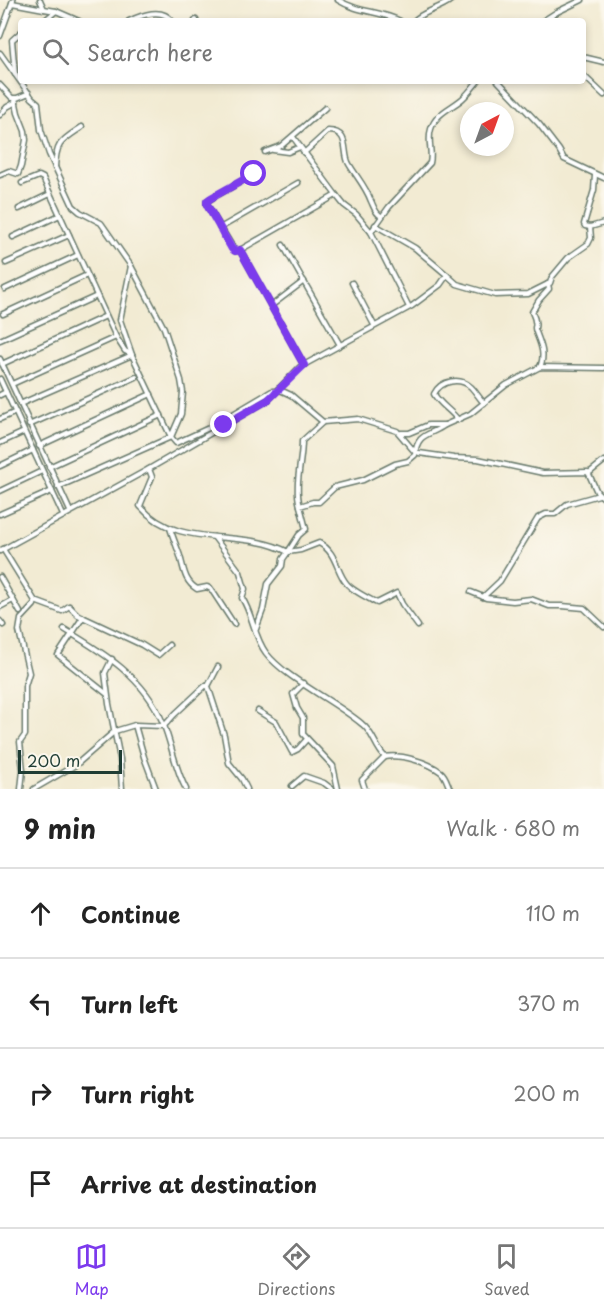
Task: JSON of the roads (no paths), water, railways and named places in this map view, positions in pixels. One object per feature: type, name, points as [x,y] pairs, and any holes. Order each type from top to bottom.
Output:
[{"type":"street","points":[[40,0],[44,9]]},
{"type":"street","points":[[339,0],[355,9],[381,13],[393,18]]},
{"type":"street","points":[[416,18],[434,11],[451,0]]},
{"type":"street","points":[[549,18],[582,0]]},
{"type":"street","points":[[0,36],[13,1],[56,11],[72,18]]},
{"type":"street","points":[[48,18],[56,11]]},
{"type":"street","points":[[137,18],[151,13],[169,18]]},
{"type":"street","points":[[15,74],[12,40],[18,35]]},
{"type":"street","points":[[0,53],[18,78]]},
{"type":"street","points":[[586,58],[604,62]]},
{"type":"street","points":[[586,78],[604,95]]},
{"type":"street","points":[[22,84],[38,103],[41,130],[55,169],[73,206],[101,223],[131,266],[164,328],[183,392],[182,414],[171,436],[58,487]]},
{"type":"street","points":[[371,232],[381,216],[430,163],[429,137],[437,118],[464,98],[476,84]]},
{"type":"street","points":[[501,84],[534,118],[564,159],[604,178]]},
{"type":"street","points":[[0,85],[10,97],[16,100],[26,134],[23,159],[18,174],[9,171],[0,175]]},
{"type":"street","points":[[0,115],[6,107],[29,93]]},
{"type":"street","points":[[265,152],[293,137],[325,108]]},
{"type":"street","points":[[55,169],[55,152],[58,145],[82,127]]},
{"type":"street","points":[[304,153],[328,131],[332,130],[339,135],[347,149],[348,162],[367,190],[376,214],[381,216]]},
{"type":"street","points":[[293,137],[336,195],[371,232],[408,308]]},
{"type":"street","points":[[272,150],[288,152],[300,147]]},
{"type":"street","points":[[254,174],[207,201],[207,205],[235,251],[336,195]]},
{"type":"street","points":[[22,183],[40,175],[116,337],[125,351],[132,355]]},
{"type":"street","points":[[596,175],[584,224],[586,227],[604,224]]},
{"type":"street","points":[[220,228],[298,183]]},
{"type":"street","points":[[19,209],[50,194]]},
{"type":"street","points":[[12,237],[60,214]]},
{"type":"street","points":[[375,225],[415,248],[457,284],[495,295],[528,294],[548,284],[568,258],[588,244],[591,238],[591,227]]},
{"type":"street","points":[[6,263],[69,235]]},
{"type":"street","points":[[283,245],[340,345]]},
{"type":"street","points":[[240,250],[304,365]]},
{"type":"street","points":[[5,289],[78,255]]},
{"type":"street","points":[[131,266],[120,320],[132,355],[171,436],[178,443],[277,390],[291,395],[323,422]]},
{"type":"street","points":[[169,645],[157,655],[142,645],[83,617],[69,606],[62,611],[35,601],[1,550],[149,469],[268,400],[304,365],[408,308],[440,285],[447,274]]},
{"type":"street","points":[[3,314],[87,275]]},
{"type":"street","points":[[271,306],[304,281]]},
{"type":"street","points":[[351,283],[374,325]]},
{"type":"street","points":[[540,367],[543,362],[541,340],[535,329],[536,321],[532,312],[539,299],[549,289],[548,284]]},
{"type":"street","points":[[0,340],[97,296]]},
{"type":"street","points":[[70,511],[1,362],[106,316]]},
{"type":"street","points":[[12,384],[116,337]]},
{"type":"street","points":[[20,404],[132,355]]},
{"type":"street","points":[[300,506],[319,502],[335,487],[363,480],[395,464],[408,461],[414,456],[421,438],[470,414],[506,385],[540,367],[604,368]]},
{"type":"street","points":[[29,425],[136,377]]},
{"type":"street","points":[[0,379],[63,515]]},
{"type":"street","points":[[458,420],[434,394],[446,382],[464,382],[484,403]]},
{"type":"street","points":[[0,394],[6,392]]},
{"type":"street","points":[[39,446],[152,394]]},
{"type":"street","points":[[0,419],[15,412]]},
{"type":"street","points":[[48,467],[161,416]]},
{"type":"street","points":[[256,630],[268,584],[282,566],[283,559],[299,535],[306,529],[297,492],[302,441],[323,422],[358,419],[400,433],[409,433],[428,425],[445,425]]},
{"type":"street","points":[[0,443],[24,432]]},
{"type":"street","points":[[400,433],[416,452],[478,459],[543,473],[589,473],[604,461]]},
{"type":"street","points":[[0,466],[33,450]]},
{"type":"street","points":[[149,469],[152,477],[140,506],[154,519],[170,528],[192,535],[263,542],[288,552],[319,543],[334,559],[346,584],[376,603],[397,593],[418,626]]},
{"type":"street","points":[[0,491],[42,471]]},
{"type":"street","points":[[589,473],[599,495],[604,498]]},
{"type":"street","points":[[0,514],[52,491]]},
{"type":"street","points":[[483,597],[500,581],[538,518],[546,514],[555,514],[567,504],[599,495]]},
{"type":"street","points":[[170,528],[184,575],[197,589],[207,587],[211,589],[234,624]]},
{"type":"street","points":[[214,536],[240,572],[245,589],[242,598],[262,646],[270,657],[363,725],[369,731],[378,751],[385,757],[396,757],[430,766],[442,774],[450,789]]},
{"type":"street","points":[[0,577],[20,612]]},
{"type":"street","points":[[471,592],[483,597],[513,601],[531,599],[549,606],[584,608],[604,627]]},
{"type":"street","points":[[0,607],[13,600]]},
{"type":"street","points":[[21,789],[23,770],[20,742],[25,735],[23,727],[26,717],[25,686],[29,674],[19,631],[21,619],[35,601]]},
{"type":"street","points":[[83,617],[58,655],[108,695]]},
{"type":"street","points":[[64,629],[125,669],[149,698],[164,726],[186,789]]},
{"type":"street","points":[[112,659],[105,672],[120,759],[122,789]]},
{"type":"street","points":[[164,726],[181,707],[205,686],[208,686],[218,667]]},
{"type":"street","points":[[303,683],[293,696],[303,718],[303,734],[333,766],[338,789]]},
{"type":"street","points":[[208,686],[224,735],[229,763],[247,789]]},
{"type":"street","points":[[258,711],[276,722],[292,752],[307,739]]},
{"type":"street","points":[[34,789],[77,764],[115,731],[135,725],[164,726]]},
{"type":"street","points":[[135,725],[156,789]]},
{"type":"street","points":[[365,789],[362,780],[385,757]]},
{"type":"street","points":[[292,786],[304,776],[324,783],[332,789]]}]
